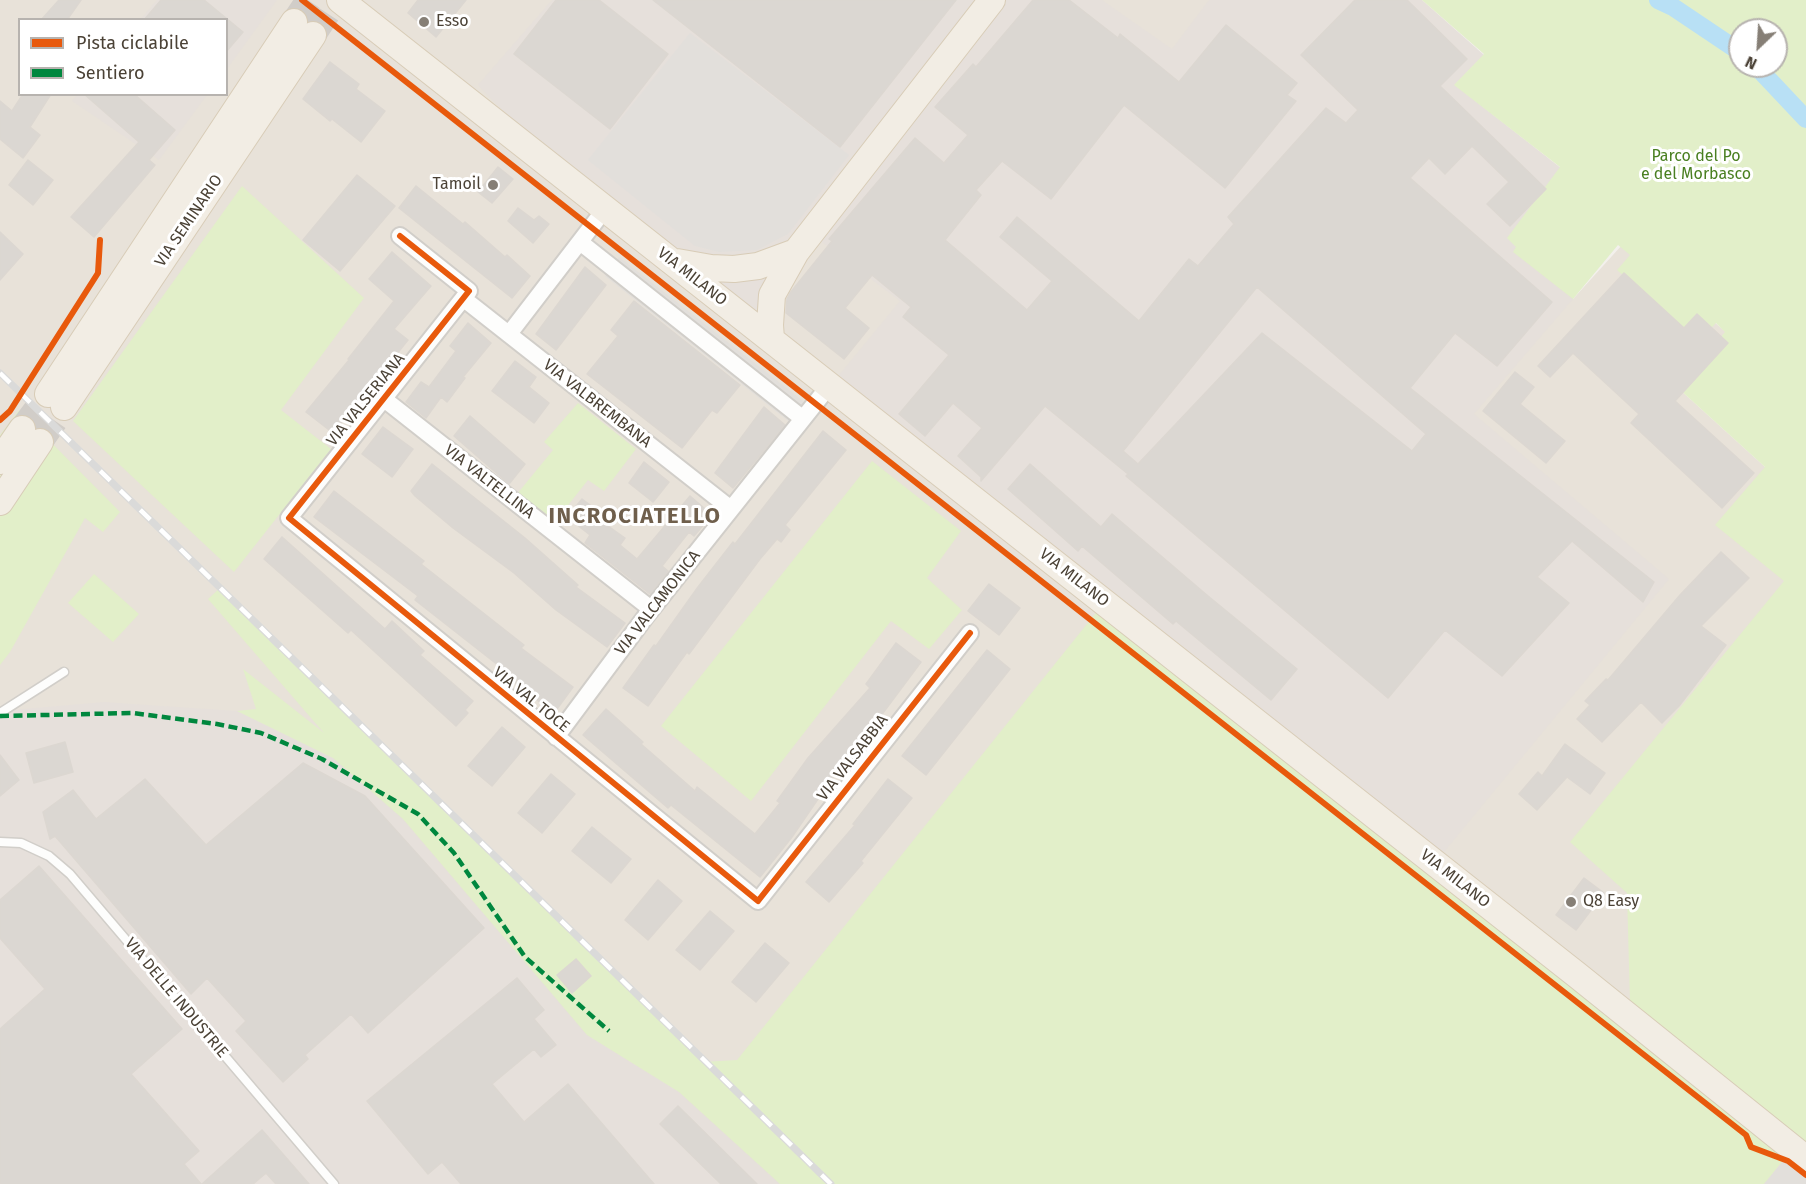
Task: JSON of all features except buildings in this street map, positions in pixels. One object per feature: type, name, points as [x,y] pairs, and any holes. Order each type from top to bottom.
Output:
[{"type":"main road","name":"VIA MILANO","points":[[339,0],[1577,975],[1806,1159]]},
{"type":"main road","points":[[758,266],[743,284],[737,301],[739,314],[754,308],[771,295],[796,252],[992,0]]},
{"type":"main road","name":"VIA SEMINARIO","points":[[56,400],[304,29]]},
{"type":"main road","points":[[670,260],[683,265],[734,269],[758,266],[796,252]]},
{"type":"main road","points":[[771,295],[771,339]]},
{"type":"main road","points":[[0,461],[31,436],[0,502]]},
{"type":"street","points":[[509,334],[605,209]]},
{"type":"street","points":[[400,236],[469,291],[464,299]]},
{"type":"street","points":[[580,242],[802,418]]},
{"type":"street","name":"VIA VALBREMBANA","points":[[464,299],[731,509]]},
{"type":"street","name":"VIA VALSERIANA","points":[[289,518],[464,299]]},
{"type":"street","name":"VIA VALCAMONICA","points":[[555,738],[651,609],[829,386]]},
{"type":"street","name":"VIA VALTELLINA","points":[[384,399],[651,609]]},
{"type":"street","name":"VIA VAL TOCE","points":[[289,518],[555,738],[758,901]]},
{"type":"street","name":"VIA VALSABBIA","points":[[758,901],[970,633]]},
{"type":"lane","points":[[0,713],[64,672]]},
{"type":"lane","name":"VIA DELLE INDUSTRIE","points":[[0,842],[21,843],[49,856],[70,874],[334,1184]]},
{"type":"shaded area","points":[[0,0],[1422,0],[1455,85],[1567,173],[1573,299],[1622,245],[1726,332],[1678,388],[1765,467],[1784,581],[1806,1184],[0,1184]]},
{"type":"shaded area","points":[[157,0],[277,0],[228,68],[228,18],[142,18]]},
{"type":"shaded area","points":[[552,0],[1102,0],[1172,49],[1209,0],[1422,0],[1484,55],[1455,85],[1567,173],[1513,251],[1573,299],[1474,414],[1669,579],[1439,858],[830,386],[900,301],[810,233],[748,320],[577,187],[478,85]]},
{"type":"shaded area","points":[[690,33],[849,155],[788,234],[757,250],[719,252],[695,246],[588,160]]},
{"type":"shaded area","points":[[76,96],[206,96],[159,160],[72,101]]},
{"type":"shaded area","points":[[619,257],[808,405],[792,424],[605,276]]},
{"type":"shaded area","points":[[104,702],[237,711],[333,758],[403,819],[587,1035],[679,1092],[780,1184],[0,1184],[0,711]]},
{"type":"shaded area","points":[[1799,1142],[1806,1147],[1806,1184],[1764,1184]]},
{"type":"green space","name":"Parco del Po e del Morbasco","points":[[1422,0],[1806,0],[1806,1147],[1798,1142],[1764,1184],[780,1184],[679,1092],[587,1035],[403,819],[333,758],[237,711],[256,709],[243,669],[324,733],[208,599],[220,588],[703,1062],[737,1060],[1107,599],[1630,1002],[1627,893],[1570,842],[1784,581],[1715,525],[1765,467],[1678,388],[1725,332],[1716,323],[1709,330],[1689,334],[1617,270],[1630,255],[1618,245],[1573,299],[1513,252],[1516,247],[1507,238],[1560,167],[1454,85],[1484,54]]},
{"type":"green space","points":[[242,186],[364,298],[281,410],[331,449],[234,572],[73,421]]},
{"type":"green space","points":[[578,403],[636,449],[604,491],[588,480],[554,523],[517,494],[553,450],[544,442]]},
{"type":"green space","points":[[19,410],[120,512],[103,532],[85,518],[10,652],[0,665],[0,435]]},
{"type":"green space","points":[[872,461],[961,531],[927,578],[962,610],[929,649],[891,621],[751,801],[661,726]]},
{"type":"green space","points":[[94,574],[139,614],[113,642],[68,603]]},
{"type":"waterway","points":[[1658,0],[1673,7],[1728,44]]},
{"type":"waterway","points":[[1767,78],[1806,119]]},
{"type":"tunnel","points":[[294,22],[309,0]]},
{"type":"tunnel","points":[[313,35],[336,0]]},
{"type":"tunnel","points":[[22,429],[48,394]]},
{"type":"tunnel","points":[[40,442],[64,407]]},
{"type":"railway","points":[[0,373],[831,1184]]},
{"type":"marked path","points":[[0,716],[133,713],[217,724],[261,733],[322,759],[418,814],[454,853],[525,957],[609,1031]]},
{"type":"cycle path","points":[[302,0],[1746,1135],[1751,1147],[1788,1161],[1806,1175]]},
{"type":"cycle path","points":[[400,236],[469,291],[289,518],[758,901],[970,633]]},
{"type":"cycle path","points":[[0,420],[10,411],[98,273],[100,240]]},
{"type":"place","name":"Esso","points":[[424,22]]},
{"type":"place","name":"Tamoil","points":[[493,185]]},
{"type":"place","name":"Q8 Easy","points":[[1571,902]]},
{"type":"district","name":"INCROCIATELLO","points":[[635,517]]}]
